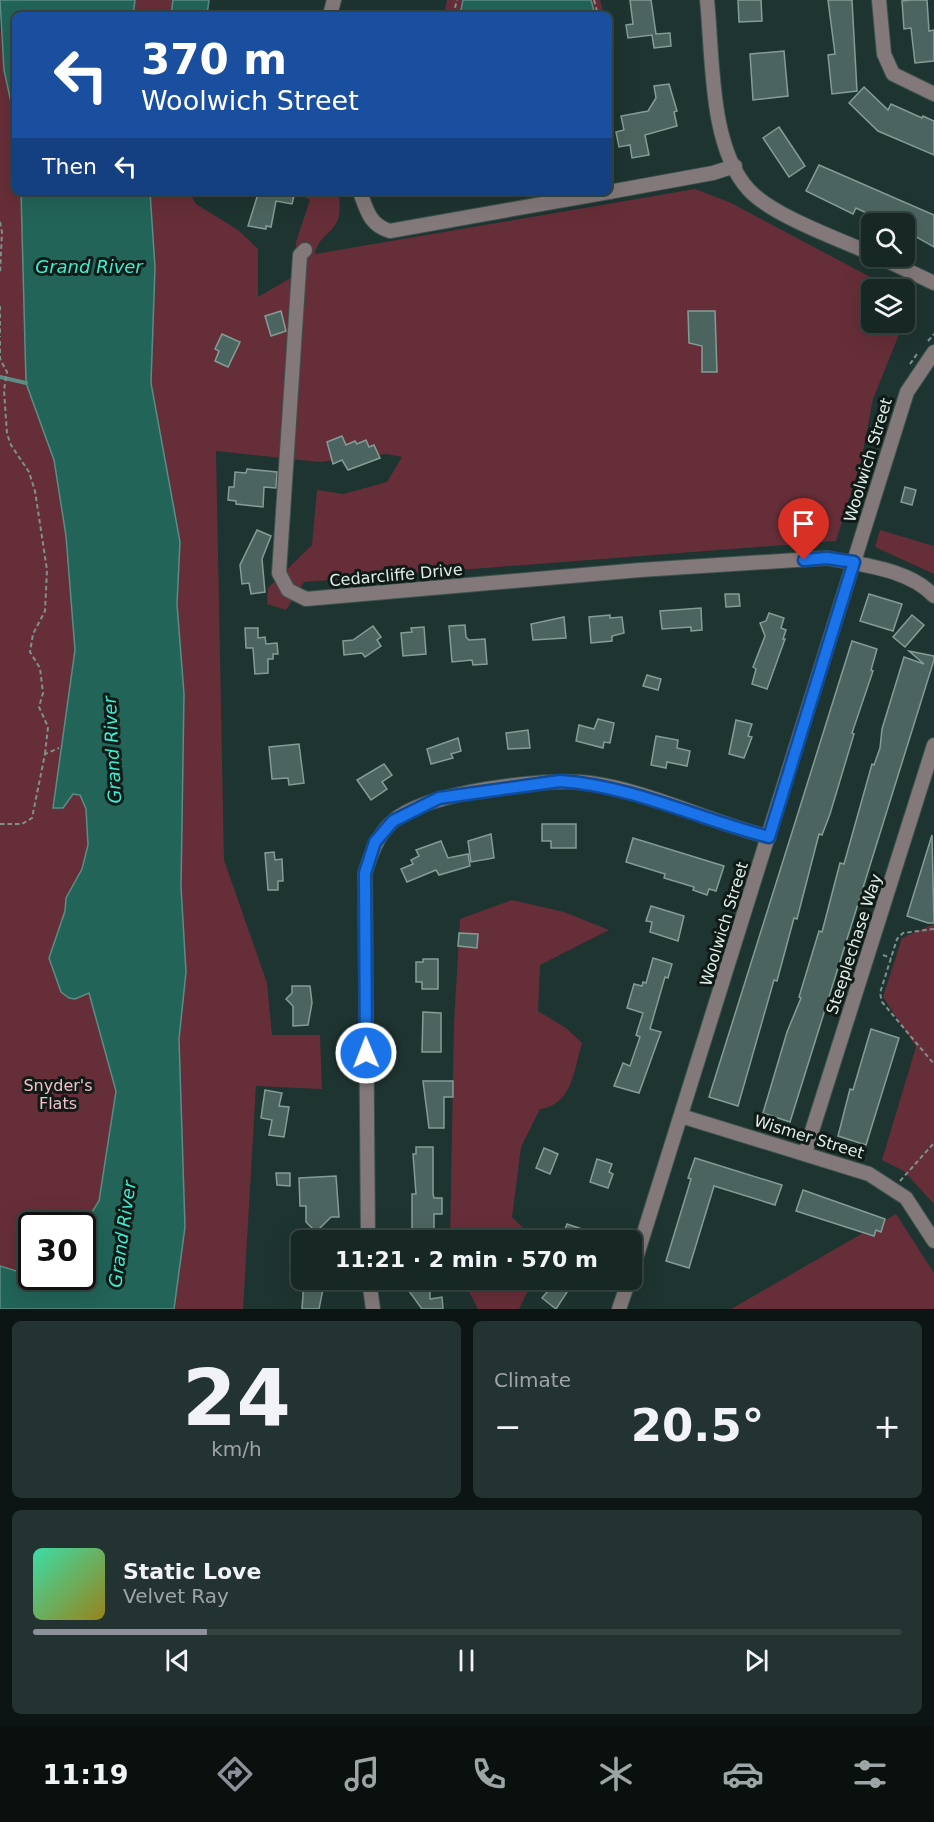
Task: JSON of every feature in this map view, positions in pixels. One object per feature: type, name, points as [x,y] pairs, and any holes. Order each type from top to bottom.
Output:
[{"type":"street","points":[[707,0],[720,131],[735,166],[750,190],[782,212],[861,249]]},
{"type":"street","points":[[879,0],[884,54],[893,74],[934,93]]},
{"type":"street","points":[[612,191],[713,173],[735,166]]},
{"type":"street","points":[[361,195],[370,219],[378,227],[390,231],[592,195]]},
{"type":"street","name":"Cedarcliffe Drive","points":[[305,250],[300,255],[279,573],[288,590],[306,599],[640,570],[827,558],[854,562]]},
{"type":"street","points":[[901,267],[934,283]]},
{"type":"street","name":"Woolwich Street","points":[[642,1239],[907,392],[934,352]]},
{"type":"street","points":[[854,562],[913,580],[934,596]]},
{"type":"street","name":"Steeplechase Way","points":[[805,1153],[934,745]]},
{"type":"street","points":[[368,1230],[365,873],[375,842],[393,821],[439,798],[560,781],[615,788],[769,837]]},
{"type":"street","name":"Wismer Street","points":[[681,1116],[869,1174],[906,1198],[934,1241]]},
{"type":"street","points":[[370,1290],[373,1309]]},
{"type":"street","points":[[619,1309],[626,1290]]},
{"type":"path","points":[[0,222],[0,273]]},
{"type":"path","points":[[0,306],[0,359],[7,372],[4,390],[7,434],[11,445],[29,472],[35,490],[47,570],[45,611],[33,634],[30,652],[40,668],[43,693],[39,707],[48,727],[32,818],[22,824],[0,824]]},
{"type":"path","points":[[45,754],[59,748]]},
{"type":"path","points":[[934,929],[903,933],[897,939],[880,993],[882,1002],[934,1064]]},
{"type":"path","points":[[883,955],[891,958]]},
{"type":"path","points":[[892,1189],[934,1143]]},
{"type":"green space","points":[[135,0],[173,0],[171,12],[133,12]]},
{"type":"green space","points":[[447,0],[600,0],[603,12],[445,12]]},
{"type":"green space","name":"Snyder's Flats","points":[[0,26],[12,105],[12,195],[21,195],[26,383],[54,460],[66,536],[75,650],[53,808],[63,808],[73,794],[80,795],[86,809],[88,845],[82,869],[66,898],[65,911],[49,958],[61,992],[69,998],[89,993],[116,1091],[96,1232],[96,1212],[18,1212],[18,1290],[88,1290],[85,1309],[0,1309]]},
{"type":"green space","points":[[695,189],[729,202],[874,279],[861,279],[861,333],[900,333],[873,399],[861,461],[836,541],[304,582],[286,610],[267,604],[268,588],[312,545],[317,490],[343,494],[387,482],[402,457],[387,454],[319,462],[216,451],[224,860],[267,983],[272,1035],[320,1035],[322,1089],[256,1086],[243,1309],[174,1309],[185,1227],[179,1039],[186,972],[181,887],[177,604],[180,542],[151,383],[155,267],[150,195],[191,195],[196,204],[238,230],[258,249],[258,297],[294,276],[296,242],[310,200],[301,195],[338,195],[339,217],[318,246],[315,254]]},
{"type":"green space","points":[[880,530],[934,546],[934,574],[875,547]]},
{"type":"green space","points":[[512,900],[564,912],[609,930],[540,965],[538,1011],[566,1028],[582,1043],[570,1085],[559,1101],[540,1109],[521,1147],[512,1217],[525,1230],[450,1230],[454,1024],[460,919]]},
{"type":"green space","points":[[934,924],[934,1204],[904,1171],[882,1160],[916,1047],[883,997],[902,938]]},
{"type":"green space","points":[[896,1214],[934,1273],[934,1309],[731,1309]]},
{"type":"green space","points":[[468,1290],[528,1290],[519,1309],[478,1309]]},
{"type":"water","points":[[0,0],[135,0],[133,12],[12,12],[12,107],[4,70]]},
{"type":"water","points":[[173,0],[209,0],[207,12],[171,12]]},
{"type":"water","points":[[463,0],[591,0],[594,12],[461,12]]},
{"type":"water","name":"Grand River","points":[[21,195],[150,195],[155,267],[151,383],[180,542],[177,604],[184,694],[181,887],[186,972],[179,1039],[185,1227],[174,1309],[0,1309],[0,1266],[18,1272],[18,1290],[96,1290],[96,1212],[92,1212],[99,1201],[116,1091],[89,993],[75,999],[61,992],[49,958],[65,911],[66,898],[82,869],[88,845],[86,809],[80,795],[73,794],[63,808],[53,808],[75,650],[66,536],[54,460],[26,383]]},
{"type":"building","points":[[630,0],[651,0],[656,34],[670,33],[671,46],[654,48],[652,35],[628,38],[626,25],[633,24]]},
{"type":"building","points":[[738,0],[761,0],[762,21],[739,22]]},
{"type":"building","points":[[828,0],[852,0],[857,91],[832,94],[828,55],[835,54]]},
{"type":"building","points":[[927,0],[929,31],[934,30],[934,61],[915,63],[911,28],[904,29],[902,1]]},
{"type":"building","points":[[784,51],[788,96],[753,100],[750,54]]},
{"type":"building","points":[[669,84],[677,111],[674,112],[677,126],[645,135],[649,155],[632,158],[630,145],[619,147],[616,132],[624,130],[621,116],[648,111],[656,98],[654,86]]},
{"type":"building","points":[[864,87],[888,110],[891,104],[934,121],[934,155],[878,131],[849,103]]},
{"type":"building","points":[[779,127],[805,166],[789,177],[763,138]]},
{"type":"building","points":[[819,165],[934,215],[934,247],[915,236],[915,213],[867,213],[856,208],[853,214],[806,191]]},
{"type":"building","points":[[256,195],[294,195],[292,204],[276,201],[271,227],[266,226],[266,229],[248,226]]},
{"type":"building","points":[[281,311],[286,331],[271,336],[265,316]]},
{"type":"building","points":[[688,311],[715,311],[717,372],[702,372],[702,346],[689,343]]},
{"type":"building","points":[[222,334],[240,342],[228,367],[215,361],[219,351],[215,349]]},
{"type":"building","points":[[342,436],[346,445],[366,440],[369,447],[374,445],[380,458],[348,470],[342,460],[333,464],[327,442]]},
{"type":"building","points":[[247,469],[277,472],[276,488],[264,487],[263,507],[236,504],[236,501],[228,500],[229,487],[234,487],[235,472],[246,473]]},
{"type":"building","points":[[905,487],[916,490],[912,505],[901,502]]},
{"type":"building","points":[[257,530],[271,536],[262,559],[265,592],[251,594],[249,583],[242,584],[240,565]]},
{"type":"building","points":[[725,594],[739,594],[740,606],[726,607]]},
{"type":"building","points":[[869,594],[902,604],[893,631],[860,621]]},
{"type":"building","points":[[701,608],[702,630],[691,631],[691,627],[662,629],[660,611]]},
{"type":"building","points":[[769,613],[784,618],[781,628],[786,630],[783,639],[785,639],[767,689],[752,684],[756,669],[753,667],[765,636],[760,623],[766,621]]},
{"type":"building","points":[[610,615],[610,618],[622,617],[624,633],[612,636],[612,641],[591,643],[589,617]]},
{"type":"building","points":[[912,615],[924,625],[905,647],[893,637]]},
{"type":"building","points":[[564,617],[566,638],[533,640],[531,624]]},
{"type":"building","points":[[465,625],[466,637],[469,640],[485,639],[487,664],[473,665],[472,660],[452,662],[449,626]]},
{"type":"building","points":[[373,626],[381,637],[377,640],[381,646],[365,657],[362,653],[344,655],[343,641],[353,640]]},
{"type":"building","points":[[424,627],[426,654],[403,656],[401,633],[412,632],[411,628]]},
{"type":"building","points":[[245,628],[258,628],[258,638],[265,637],[266,644],[277,643],[278,654],[273,654],[273,659],[268,659],[268,673],[255,674],[253,648],[246,648]]},
{"type":"building","points":[[852,641],[877,649],[871,670],[873,671],[852,733],[854,734],[830,814],[822,835],[819,834],[797,919],[794,918],[777,981],[774,980],[738,1106],[709,1097]]},
{"type":"building","points":[[909,651],[934,656],[934,660],[790,1122],[763,1113],[787,1032],[801,998],[799,997],[819,931],[822,932],[840,863],[844,864],[872,764],[874,765],[880,748],[882,729],[904,657],[924,664]]},
{"type":"building","points":[[647,675],[661,679],[658,690],[643,686]]},
{"type":"building","points":[[598,719],[614,723],[610,743],[604,742],[603,748],[576,741],[579,725],[594,729]]},
{"type":"building","points":[[736,720],[752,724],[748,736],[752,737],[744,758],[729,754]]},
{"type":"building","points":[[528,730],[530,748],[508,749],[506,733]]},
{"type":"building","points":[[656,736],[678,740],[677,748],[690,751],[687,766],[667,762],[666,768],[651,765]]},
{"type":"building","points":[[458,738],[461,751],[451,754],[453,758],[431,764],[427,749]]},
{"type":"building","points":[[299,744],[304,783],[289,785],[288,778],[272,779],[269,747]]},
{"type":"building","points":[[384,764],[392,775],[382,782],[387,789],[371,800],[357,780]]},
{"type":"building","points":[[542,824],[576,824],[576,848],[551,848],[551,841],[542,841]]},
{"type":"building","points":[[491,834],[494,858],[471,862],[468,841]]},
{"type":"building","points":[[932,835],[934,923],[928,923],[907,916]]},
{"type":"building","points":[[633,838],[724,866],[716,891],[709,889],[707,895],[693,890],[694,887],[664,878],[665,874],[626,862]]},
{"type":"building","points":[[441,841],[448,858],[468,854],[470,866],[439,875],[436,870],[407,882],[401,869],[413,864],[411,860],[419,856],[416,850]]},
{"type":"building","points":[[274,852],[275,860],[282,859],[283,881],[278,881],[278,890],[268,890],[265,853]]},
{"type":"building","points":[[651,906],[684,916],[678,941],[650,932],[652,922],[646,921]]},
{"type":"building","points":[[459,933],[478,934],[477,948],[458,946]]},
{"type":"building","points":[[653,958],[672,964],[668,978],[665,977],[650,1029],[661,1032],[639,1093],[614,1086],[623,1063],[630,1066],[640,1037],[636,1035],[643,1013],[627,1008],[634,984],[642,986],[643,982],[646,983]]},
{"type":"building","points":[[423,959],[438,959],[438,989],[422,989],[422,982],[416,982],[416,962],[423,962]]},
{"type":"building","points":[[292,986],[310,986],[312,1003],[308,1025],[293,1026],[293,1006],[286,999],[292,993]]},
{"type":"building","points":[[423,1012],[441,1013],[441,1052],[422,1052]]},
{"type":"building","points":[[871,1029],[899,1038],[866,1145],[838,1136],[850,1089],[853,1090]]},
{"type":"building","points":[[423,1081],[453,1081],[453,1097],[444,1097],[444,1128],[429,1128]]},
{"type":"building","points":[[265,1090],[282,1093],[279,1106],[289,1107],[284,1137],[269,1135],[272,1120],[261,1118]]},
{"type":"building","points":[[416,1147],[433,1147],[433,1194],[434,1198],[442,1198],[442,1214],[434,1214],[434,1230],[412,1230],[412,1194],[416,1194],[413,1154],[416,1154]]},
{"type":"building","points":[[544,1148],[558,1154],[550,1174],[536,1168]]},
{"type":"building","points":[[695,1158],[782,1185],[775,1205],[714,1186],[689,1268],[666,1261],[691,1179],[688,1178]]},
{"type":"building","points":[[597,1159],[612,1164],[609,1172],[613,1174],[608,1188],[590,1182]]},
{"type":"building","points":[[276,1173],[290,1173],[290,1186],[277,1185]]},
{"type":"building","points":[[336,1176],[339,1217],[331,1217],[318,1230],[314,1230],[306,1222],[306,1206],[300,1206],[299,1178]]},
{"type":"building","points":[[803,1190],[885,1219],[881,1232],[876,1230],[874,1236],[796,1211]]},
{"type":"building","points":[[567,1224],[582,1229],[582,1230],[565,1230]]},
{"type":"building","points":[[303,1290],[323,1290],[319,1309],[302,1309]]},
{"type":"building","points":[[408,1290],[430,1290],[430,1299],[442,1297],[443,1309],[422,1309]]},
{"type":"building","points":[[549,1290],[568,1290],[556,1309],[542,1298]]},
{"type":"waterway","points":[[0,377],[26,383]]},
{"type":"route","points":[[366,1053],[365,873],[375,842],[393,821],[414,808],[439,798],[560,781],[591,783],[615,788],[769,837],[854,562],[827,558],[804,560]]}]
